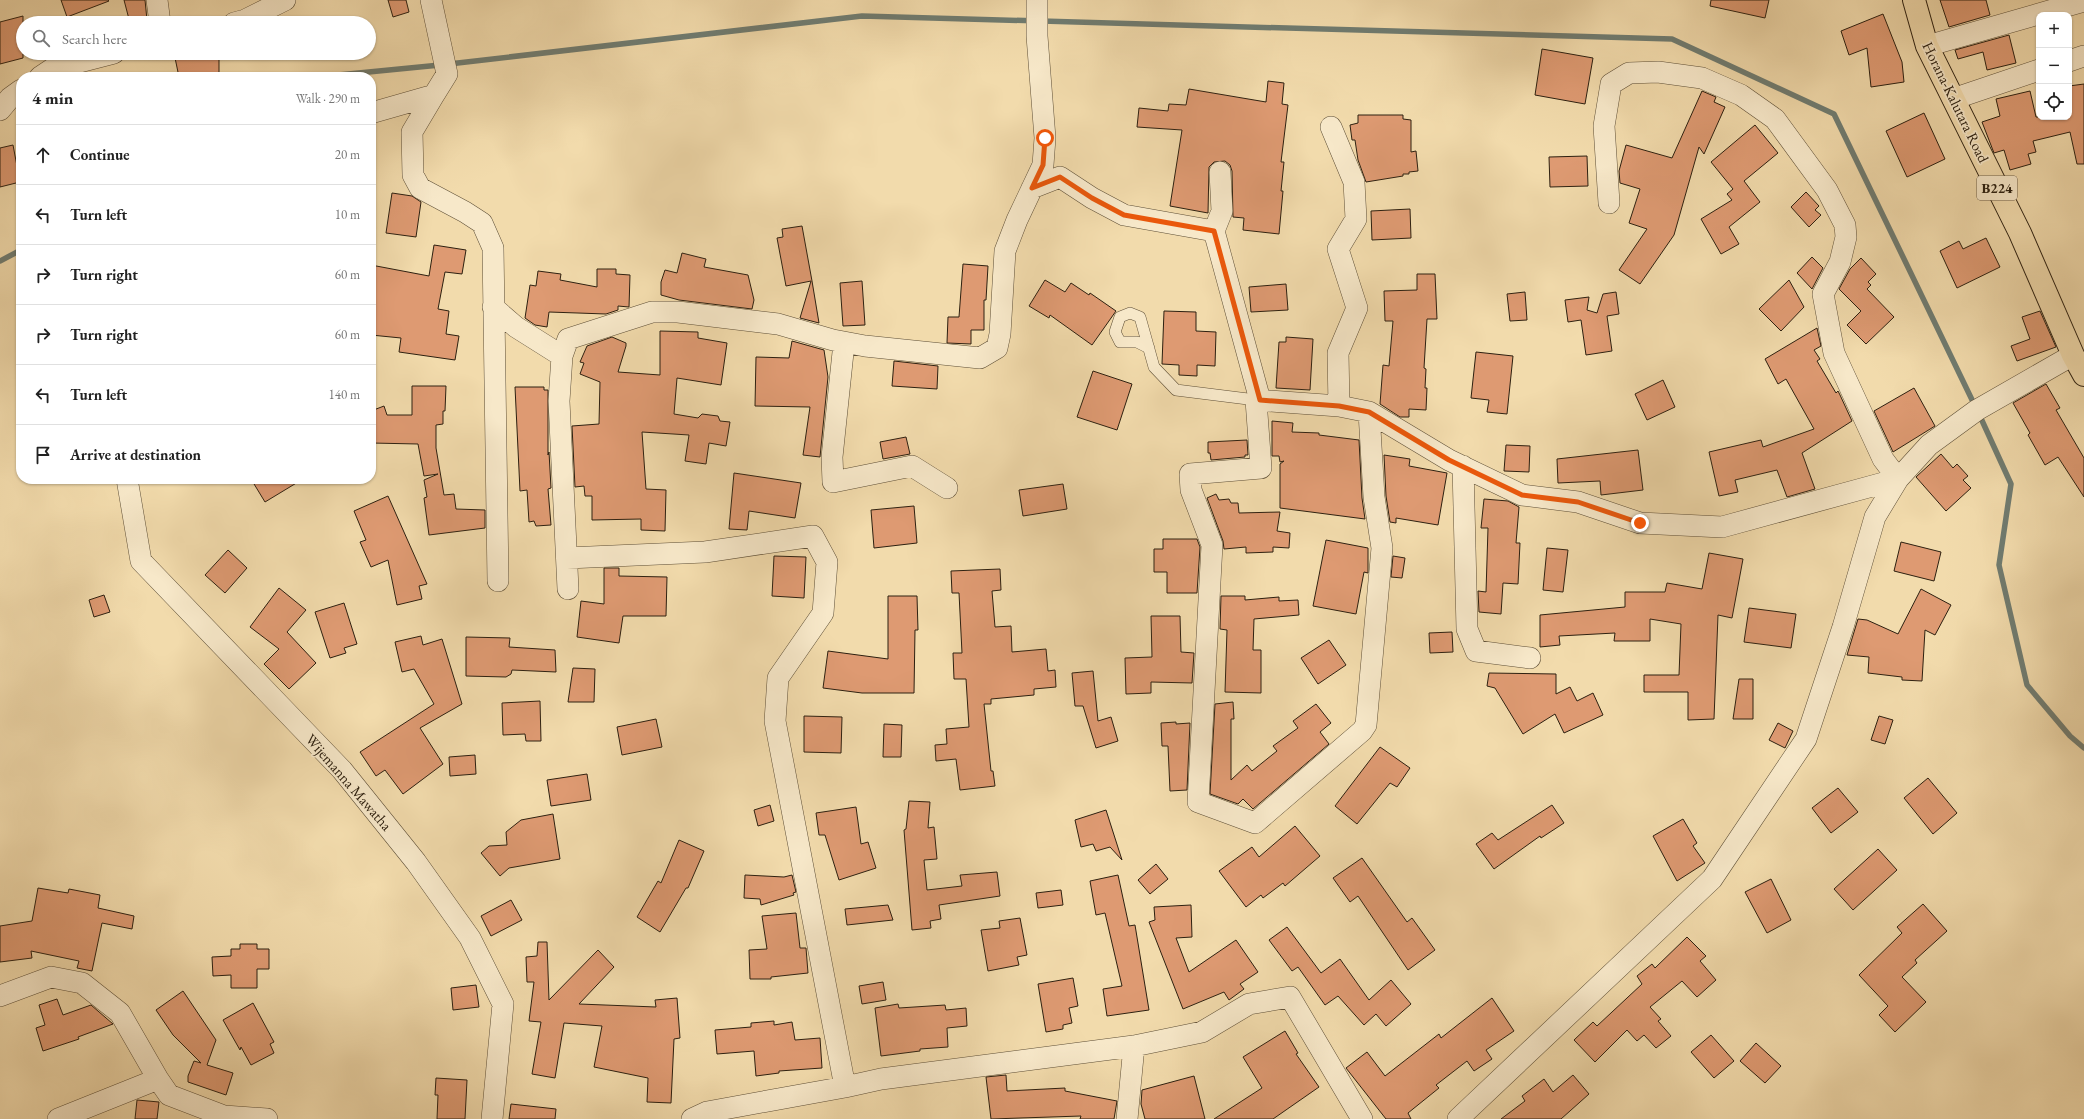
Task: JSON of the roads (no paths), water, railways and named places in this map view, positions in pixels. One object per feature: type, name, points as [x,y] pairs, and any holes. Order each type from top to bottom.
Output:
[{"type":"main road","name":"Horana-Kalutara Road","points":[[1914,0],[1927,46],[2020,233],[2073,355],[2084,375]]},
{"type":"street","points":[[157,0],[159,16]]},
{"type":"street","points":[[253,16],[285,0]]},
{"type":"street","points":[[430,0],[447,74],[412,132],[413,175],[420,188],[465,212],[482,223],[493,248],[498,581]]},
{"type":"street","points":[[568,589],[559,401],[562,356],[568,339],[652,312],[678,312],[778,324],[844,342],[980,358],[997,348],[1000,334],[1005,251],[1017,220],[1043,165],[1045,138],[1036,36],[1037,0]]},
{"type":"street","points":[[1927,46],[2084,1]]},
{"type":"street","points":[[2072,60],[2084,56]]},
{"type":"street","points":[[48,72],[52,69],[87,60]]},
{"type":"street","points":[[1953,99],[2036,71]]},
{"type":"street","points":[[1609,203],[1604,126],[1611,84],[1629,73],[1658,72],[1702,78],[1742,95],[1775,119],[1827,190],[1845,225],[1846,237],[1840,262],[1823,294],[1834,352],[1883,459],[1898,479]]},
{"type":"street","points":[[0,110],[10,98],[16,94]]},
{"type":"street","points":[[376,112],[434,95]]},
{"type":"street","points":[[1331,127],[1354,182],[1356,219],[1338,249],[1357,308],[1338,353],[1339,406]]},
{"type":"street","points":[[1220,172],[1222,211],[1214,231],[1258,400],[1261,468],[1190,474],[1191,490],[1212,545],[1198,802],[1255,822],[1362,731],[1366,725],[1382,548],[1374,497],[1369,412]]},
{"type":"street","points":[[1032,188],[1060,177],[1092,198],[1124,215],[1214,231]]},
{"type":"street","points":[[493,307],[516,327],[562,356]]},
{"type":"street","points":[[844,342],[832,457],[833,482],[912,466],[947,488]]},
{"type":"street","points":[[1458,1119],[1712,879],[1806,739],[1843,627],[1875,517],[1898,479],[1929,445],[1977,410],[2073,355]]},
{"type":"street","points":[[1258,400],[1339,406],[1369,412],[1462,466],[1522,495],[1578,502],[1640,523],[1722,527],[1898,479]]},
{"type":"street","points":[[1462,466],[1467,629],[1476,650],[1530,658]]},
{"type":"street","name":"Wijemanna Mawatha","points":[[128,484],[141,561],[342,770],[416,862],[470,938],[503,1004],[492,1119]]},
{"type":"street","points":[[567,558],[705,552],[813,536],[827,562],[823,613],[778,678],[775,721],[845,1087]]},
{"type":"street","points":[[0,996],[51,977],[82,983],[120,1013],[158,1080],[169,1095],[224,1118],[266,1119]]},
{"type":"street","points":[[692,1119],[707,1112],[881,1079],[1134,1046],[1202,1032],[1249,1004],[1290,997],[1362,1119]]},
{"type":"street","points":[[1128,1119],[1134,1046]]},
{"type":"street","points":[[58,1119],[158,1080]]},
{"type":"lane","points":[[1149,348],[1154,367],[1176,390],[1258,400]]},
{"type":"waterway","points":[[449,64],[862,16],[1672,39],[1834,114],[1975,406]]},
{"type":"waterway","points":[[369,72],[440,65]]},
{"type":"waterway","points":[[0,261],[16,253]]},
{"type":"waterway","points":[[1979,414],[2011,484],[1999,565],[2027,685],[2070,736],[2084,748]]}]
